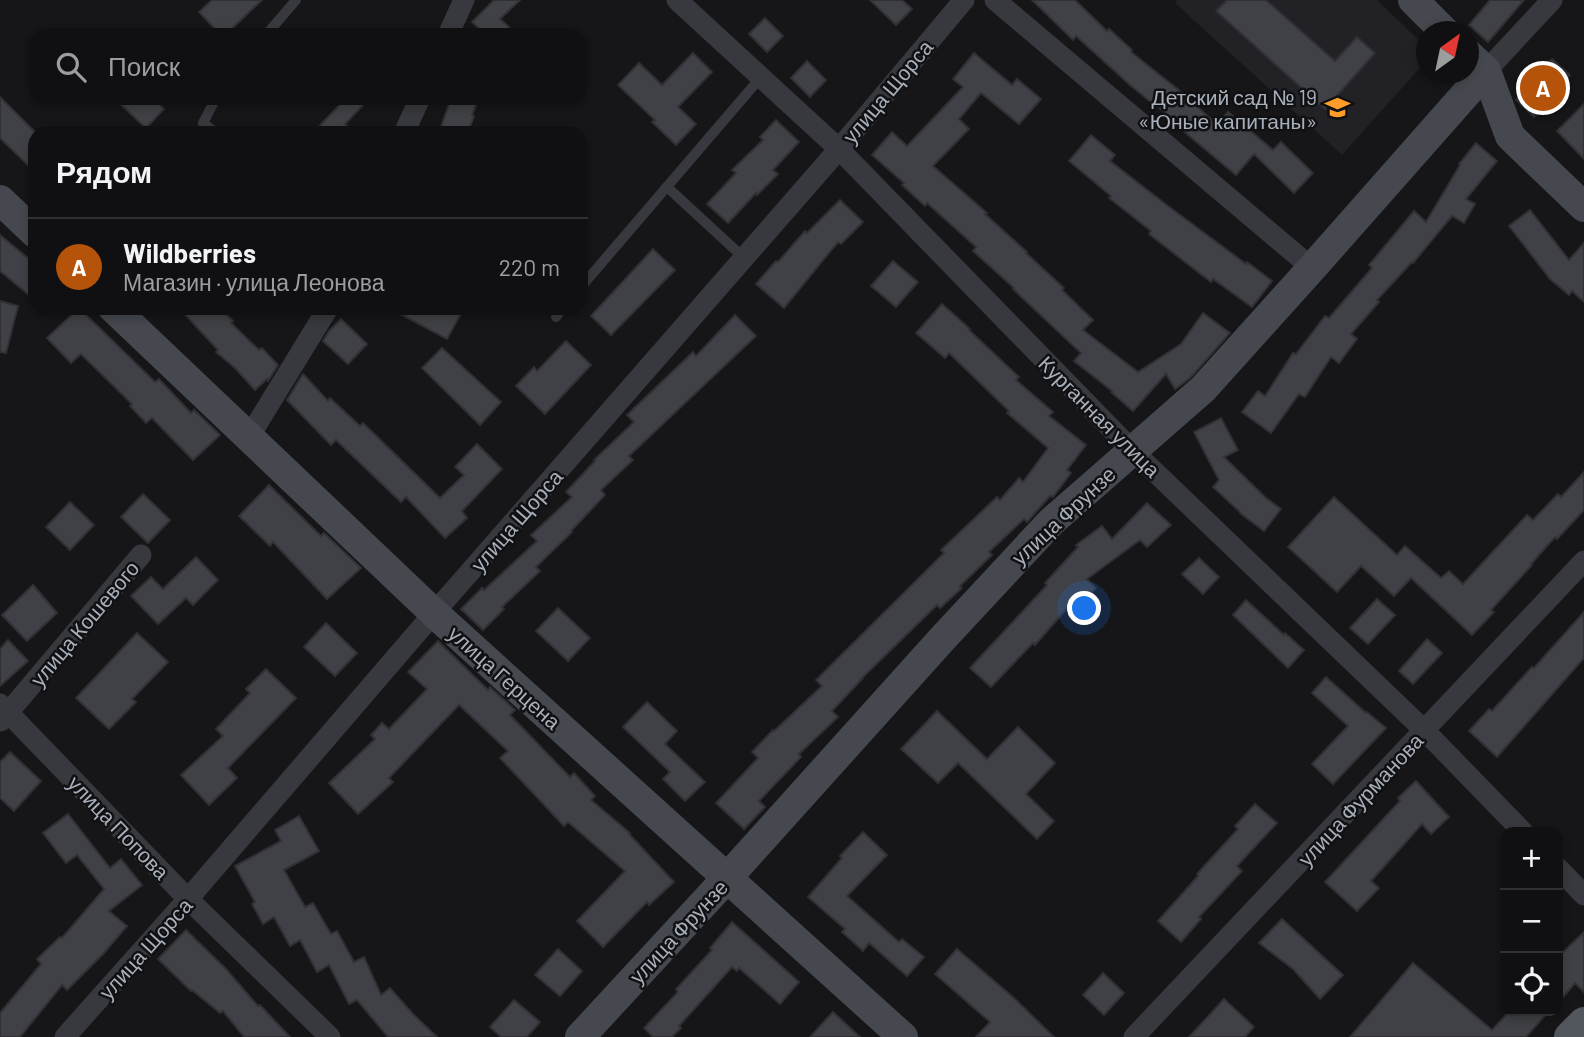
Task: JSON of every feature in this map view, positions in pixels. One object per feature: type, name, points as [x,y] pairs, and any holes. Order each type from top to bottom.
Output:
[{"type":"main road","points":[[1570,1037],[1584,1023]]},
{"type":"street","points":[[451,28],[464,0]]},
{"type":"street","name":"Курганная улица","points":[[677,0],[839,149],[1133,451],[1425,731],[1518,827]]},
{"type":"street","name":"улица Щорса","points":[[65,1037],[839,149],[964,0]]},
{"type":"street","points":[[995,0],[1312,268]]},
{"type":"street","points":[[1413,0],[1434,21]]},
{"type":"street","name":"улица Фрунзе","points":[[1479,61],[1552,0]]},
{"type":"street","points":[[1479,67],[1510,136],[1584,207]]},
{"type":"street","name":"улица Фрунзе","points":[[580,1037],[1051,522],[1203,389],[1312,268],[1460,84]]},
{"type":"street","points":[[407,126],[417,105]]},
{"type":"street","points":[[0,200],[28,226]]},
{"type":"street","name":"улица Герцена","points":[[120,315],[434,613],[903,1037]]},
{"type":"street","points":[[249,437],[324,315]]},
{"type":"street","name":"улица Кошевого","points":[[3,713],[141,555]]},
{"type":"street","name":"улица Фурманова","points":[[1134,1037],[1584,561]]},
{"type":"street","name":"улица Попова","points":[[3,713],[330,1037]]},
{"type":"street","points":[[1563,873],[1584,895]]},
{"type":"lane","points":[[272,28],[296,0]]},
{"type":"lane","points":[[588,279],[761,77]]},
{"type":"lane","points":[[207,126],[203,123],[212,105]]},
{"type":"lane","points":[[667,187],[744,258]]},
{"type":"shaded area","name":"Детский сад № 19 «Юные капитаны»","points":[[1177,0],[1377,0],[1416,37],[1416,72],[1342,155],[1175,3]]},
{"type":"building","points":[[212,0],[262,0],[232,28],[214,28],[199,12]]},
{"type":"building","points":[[494,0],[520,0],[500,19],[508,28],[478,28],[472,22]]},
{"type":"building","points":[[870,0],[902,0],[912,9],[896,25]]},
{"type":"building","points":[[1032,0],[1075,0],[1107,31],[1109,29],[1132,50],[1131,52],[1185,95],[1217,125],[1228,112],[1273,150],[1281,142],[1313,173],[1294,193],[1254,154],[1236,175],[1076,36],[1073,40]]},
{"type":"building","points":[[1227,0],[1266,0],[1335,61],[1357,37],[1375,53],[1325,109],[1216,11]]},
{"type":"building","points":[[1490,0],[1524,0],[1488,42],[1479,34],[1479,21],[1472,21]]},
{"type":"building","points":[[765,18],[783,36],[767,52],[749,34]]},
{"type":"building","points":[[693,53],[712,72],[678,107],[696,124],[676,145],[652,122],[655,120],[618,85],[639,63],[662,85]]},
{"type":"building","points":[[974,53],[1012,85],[1017,79],[1041,99],[1019,124],[981,93],[959,119],[969,129],[933,166],[987,213],[985,214],[1064,288],[1062,290],[1093,320],[1083,330],[1138,372],[1181,344],[1203,313],[1230,333],[1191,377],[1175,389],[1166,374],[1133,411],[1074,361],[1081,353],[973,251],[976,247],[927,203],[925,206],[872,155],[892,132],[907,146],[963,87],[953,79]]},
{"type":"building","points":[[1552,59],[1570,75],[1534,117],[1516,100]]},
{"type":"building","points":[[807,61],[826,80],[810,97],[791,78]]},
{"type":"building","points":[[0,97],[29,126],[28,165],[0,138]]},
{"type":"building","points":[[1584,104],[1584,159],[1557,131]]},
{"type":"building","points":[[121,105],[160,105],[164,109],[148,126],[144,126]]},
{"type":"building","points":[[339,105],[363,105],[345,124],[347,126],[320,126]]},
{"type":"building","points":[[449,105],[476,105],[470,126],[441,126]]},
{"type":"building","points":[[776,120],[799,142],[773,170],[778,174],[728,223],[707,204],[736,173],[732,170],[763,140],[760,137]]},
{"type":"building","points":[[1091,135],[1115,155],[1110,161],[1272,281],[1252,307],[1213,279],[1211,282],[1149,234],[1151,231],[1109,198],[1111,196],[1069,161]]},
{"type":"building","points":[[1476,143],[1497,161],[1466,199],[1475,204],[1464,223],[1452,216],[1413,263],[1377,300],[1379,302],[1351,334],[1357,339],[1339,363],[1331,357],[1305,397],[1299,394],[1271,433],[1242,412],[1258,391],[1265,396],[1293,353],[1296,354],[1325,316],[1329,318],[1372,268],[1369,265],[1414,211],[1426,222],[1459,164]]},
{"type":"building","points":[[840,200],[863,222],[841,244],[838,242],[784,308],[756,284],[805,231],[807,233]]},
{"type":"building","points":[[1530,210],[1569,260],[1584,243],[1584,302],[1572,291],[1569,295],[1550,279],[1509,226]]},
{"type":"building","points":[[0,235],[28,258],[28,294],[0,271]]},
{"type":"building","points":[[653,249],[675,270],[611,335],[591,316]]},
{"type":"building","points":[[893,261],[918,282],[896,307],[871,286]]},
{"type":"building","points":[[0,301],[18,306],[6,353],[0,352]]},
{"type":"building","points":[[942,304],[1019,377],[1016,380],[1053,412],[1049,416],[1086,445],[1067,470],[1071,473],[1053,497],[1050,496],[1027,522],[1024,519],[989,552],[992,555],[960,586],[962,588],[940,608],[937,605],[832,711],[838,717],[799,754],[801,757],[759,801],[765,807],[744,829],[716,803],[758,758],[752,752],[822,686],[816,680],[944,553],[941,550],[997,497],[1000,500],[1019,478],[1023,482],[1048,448],[1007,413],[1009,411],[949,353],[945,358],[916,333]]},
{"type":"building","points":[[72,315],[86,315],[155,382],[159,379],[191,413],[194,410],[220,435],[193,460],[152,418],[146,423],[130,406],[132,404],[81,354],[71,363],[47,338]]},
{"type":"building","points":[[186,315],[227,315],[233,321],[231,323],[278,365],[268,381],[267,379],[255,390],[216,352],[218,350]]},
{"type":"building","points":[[402,315],[460,315],[447,339]]},
{"type":"building","points":[[735,315],[756,336],[629,456],[633,460],[601,490],[605,495],[536,567],[540,571],[502,607],[504,609],[483,630],[461,609],[537,541],[531,535],[572,497],[566,492],[594,460],[634,422],[627,415],[693,352],[696,356]]},
{"type":"building","points":[[341,319],[367,344],[348,364],[323,341]]},
{"type":"building","points":[[566,341],[591,365],[545,414],[516,386],[534,367],[537,371]]},
{"type":"building","points":[[442,348],[501,402],[480,425],[422,368]]},
{"type":"building","points":[[303,374],[328,401],[330,398],[360,426],[363,423],[440,498],[464,475],[455,467],[477,444],[502,469],[462,511],[467,518],[445,538],[406,497],[401,502],[336,440],[331,445],[287,400]]},
{"type":"building","points":[[1221,418],[1238,450],[1224,457],[1281,509],[1264,531],[1213,487],[1219,480],[1194,432]]},
{"type":"building","points":[[1584,472],[1584,510],[1557,539],[1555,537],[1472,635],[1411,578],[1394,596],[1361,566],[1337,592],[1288,547],[1334,497],[1397,555],[1405,546],[1441,578],[1449,571],[1463,584],[1527,515],[1533,520],[1558,494],[1561,497]]},
{"type":"building","points":[[269,485],[321,536],[324,533],[361,568],[327,599],[273,542],[270,546],[239,516]]},
{"type":"building","points":[[143,494],[170,520],[148,543],[121,517]]},
{"type":"building","points":[[70,502],[94,525],[70,550],[46,527]]},
{"type":"building","points":[[1147,503],[1171,525],[1147,547],[1140,540],[1087,579],[1096,588],[1075,611],[1069,606],[1035,645],[1033,643],[991,687],[970,668],[1047,585],[1045,583],[1078,547],[1076,545],[1102,526],[1112,539]]},
{"type":"building","points":[[196,557],[218,580],[193,605],[186,598],[158,624],[131,596],[151,577],[163,589]]},
{"type":"building","points":[[1199,558],[1219,577],[1203,594],[1182,574]]},
{"type":"building","points":[[33,585],[57,613],[27,641],[2,615]]},
{"type":"building","points":[[1377,599],[1395,615],[1368,644],[1350,628]]},
{"type":"building","points":[[1246,600],[1304,650],[1288,668],[1233,615]]},
{"type":"building","points":[[558,608],[590,638],[568,661],[536,631]]},
{"type":"building","points":[[1584,612],[1584,658],[1497,757],[1469,731],[1489,709],[1492,711],[1532,667],[1534,668]]},
{"type":"building","points":[[326,623],[357,653],[335,676],[304,647]]},
{"type":"building","points":[[137,633],[168,662],[132,699],[136,702],[109,729],[76,698]]},
{"type":"building","points":[[1427,639],[1442,653],[1413,684],[1399,671]]},
{"type":"building","points":[[8,640],[28,661],[0,686],[0,649]]},
{"type":"building","points":[[438,641],[488,690],[490,687],[515,710],[510,715],[570,777],[574,773],[595,796],[591,800],[630,833],[674,882],[649,905],[647,902],[603,947],[577,921],[625,871],[568,822],[564,826],[500,758],[508,751],[459,705],[389,778],[393,782],[358,814],[329,783],[375,739],[371,735],[382,723],[389,729],[427,689],[408,672]]},
{"type":"building","points":[[266,669],[296,698],[228,768],[237,778],[209,805],[181,775],[223,736],[216,729],[250,693],[246,689]]},
{"type":"building","points":[[1326,677],[1386,728],[1333,784],[1312,764],[1348,726],[1312,693]]},
{"type":"building","points":[[647,702],[677,731],[665,744],[705,782],[685,801],[663,779],[670,772],[623,727]]},
{"type":"building","points":[[937,711],[987,759],[1018,727],[1055,763],[1026,794],[1054,821],[1037,839],[958,763],[938,783],[901,749]]},
{"type":"building","points":[[10,752],[41,781],[14,811],[0,798],[0,762]]},
{"type":"building","points":[[1416,781],[1449,817],[1431,834],[1422,824],[1371,881],[1379,888],[1357,911],[1325,882]]},
{"type":"building","points":[[1255,804],[1277,823],[1237,866],[1242,871],[1199,917],[1201,919],[1181,942],[1158,921],[1238,829],[1235,826]]},
{"type":"building","points":[[68,814],[110,868],[121,859],[142,885],[109,911],[127,926],[104,953],[67,990],[62,985],[20,1037],[0,1037],[0,1013],[41,964],[37,959],[62,938],[104,889],[77,855],[66,863],[43,833]]},
{"type":"building","points":[[299,816],[319,851],[284,870],[305,907],[313,903],[331,934],[337,931],[354,962],[364,957],[381,995],[390,988],[437,1037],[388,1037],[357,1000],[349,1004],[329,965],[317,972],[300,940],[290,946],[274,917],[263,924],[252,904],[255,902],[235,866],[281,841],[275,830]]},
{"type":"building","points":[[863,832],[887,855],[847,896],[899,942],[902,939],[924,957],[907,976],[869,943],[863,951],[842,932],[845,929],[808,897]]},
{"type":"building","points":[[1282,919],[1343,975],[1320,999],[1293,969],[1259,943]]},
{"type":"building","points":[[732,922],[799,982],[780,1004],[739,968],[737,971],[732,967],[672,1037],[653,1037],[644,1028],[678,992],[676,989],[712,950],[710,948]]},
{"type":"building","points":[[186,930],[290,1037],[244,1037],[223,1011],[220,1013],[191,991],[158,959]]},
{"type":"building","points":[[1584,932],[1584,992],[1575,983],[1563,997],[1563,952]]},
{"type":"building","points":[[558,949],[582,971],[560,996],[535,975]]},
{"type":"building","points":[[957,949],[1054,1037],[976,1037],[990,1022],[935,974]]},
{"type":"building","points":[[1413,963],[1492,1030],[1505,1016],[1545,1016],[1526,1037],[1350,1037]]},
{"type":"building","points":[[1103,973],[1124,993],[1104,1015],[1083,995]]},
{"type":"building","points":[[1224,999],[1254,1027],[1245,1037],[1189,1037]]},
{"type":"building","points":[[514,1000],[540,1022],[527,1037],[501,1037],[490,1027]]},
{"type":"building","points":[[833,1012],[860,1037],[810,1037]]},
{"type":"place","name":"Wildberries","points":[[1543,88]]},
{"type":"place","name":"Детский сад № 19 «Юные капитаны»","points":[[1337,108]]}]
